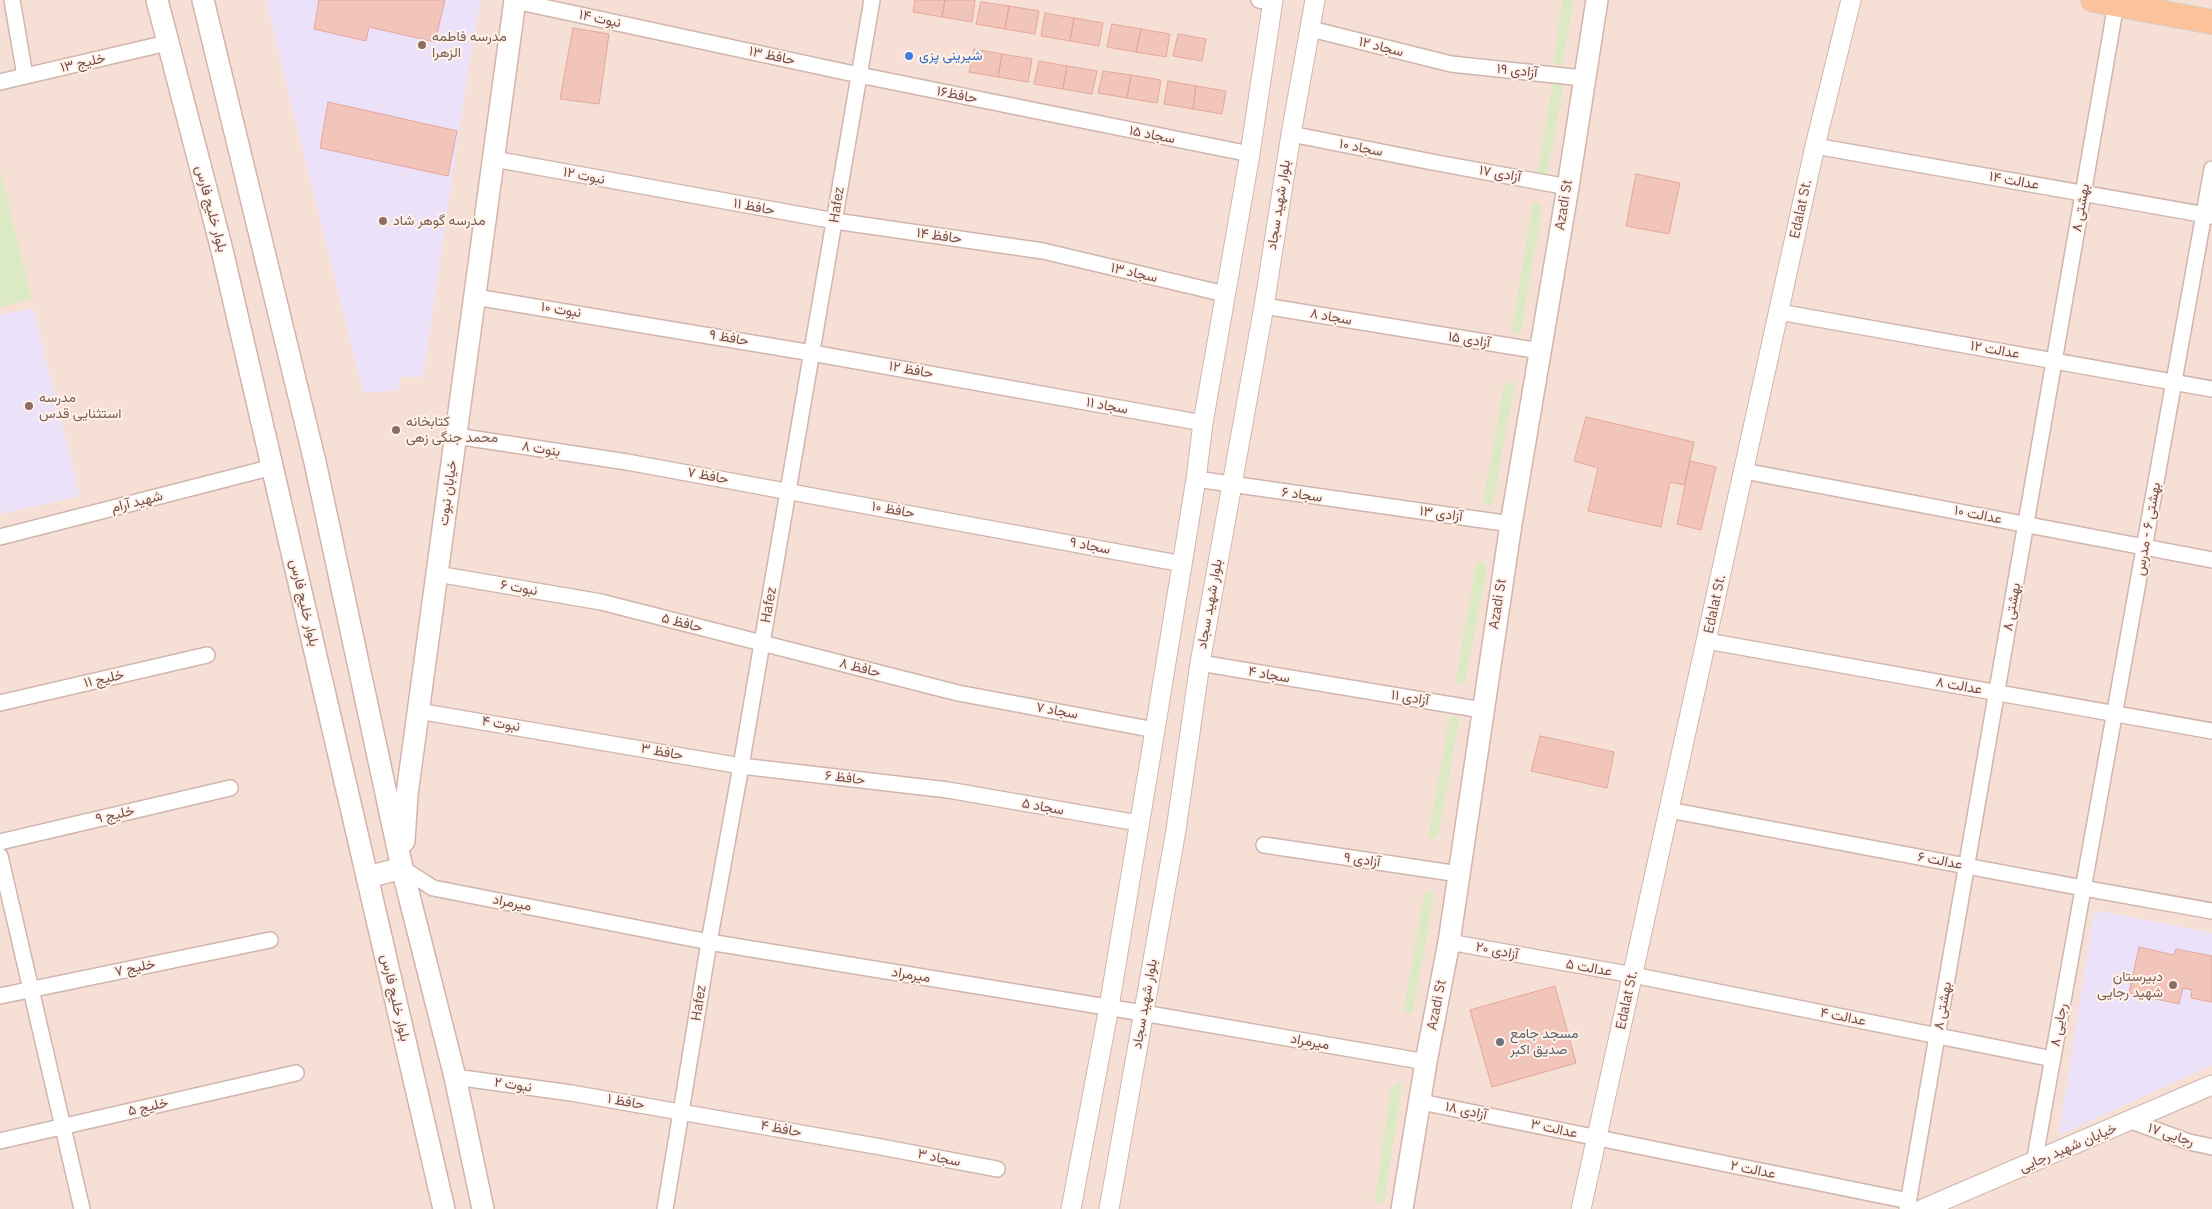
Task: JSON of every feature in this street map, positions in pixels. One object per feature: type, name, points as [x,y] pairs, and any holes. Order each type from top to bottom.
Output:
[{"type":"main road","name":"بلوار خلیج فارس","points":[[157,0],[222,250],[444,1209]]},
{"type":"main road","points":[[203,0],[315,462],[402,868],[455,1077],[483,1209]]},
{"type":"main road","name":"خیابان نبوت","points":[[402,868],[407,794],[515,0]]},
{"type":"main road","name":"Azadi St","points":[[1402,1209],[1460,874],[1510,524],[1568,186],[1596,0]]},
{"type":"main road","points":[[2092,0],[2212,22]]},
{"type":"main road","points":[[368,877],[402,868]]},
{"type":"street","points":[[12,0],[25,76]]},
{"type":"street","name":"نبوت ۱۴","points":[[515,0],[684,37]]},
{"type":"street","name":"Hafez","points":[[665,1209],[709,942],[742,766],[872,0]]},
{"type":"street","name":"بلوار شهید سجاد","points":[[1109,1209],[1176,830],[1200,663],[1264,306],[1291,134],[1315,0]]},
{"type":"street","name":"Edalat St.","points":[[1581,1209],[1815,146],[1851,0]]},
{"type":"street","points":[[1071,1209],[1109,1008],[1138,823],[1183,564],[1203,424],[1250,154],[1268,1]]},
{"type":"street","name":"بهشتی ۸","points":[[1913,1206],[1937,1036],[2116,4]]},
{"type":"street","name":"سجاد ۱۲","points":[[1311,29],[1451,64]]},
{"type":"street","name":"حافظ ۱۳","points":[[684,37],[859,75]]},
{"type":"street","name":"خلیج ۱۳","points":[[0,82],[167,43]]},
{"type":"street","name":"آزادی ۱۹","points":[[1451,64],[1583,78]]},
{"type":"street","name":"حافظ۱۶","points":[[859,75],[1054,115]]},
{"type":"street","name":"سجاد ۱۵","points":[[1054,115],[1250,154]]},
{"type":"street","name":"سجاد ۱۰","points":[[1291,134],[1432,162]]},
{"type":"street","name":"عدالت ۱۴","points":[[1815,146],[2208,215]]},
{"type":"street","name":"نبوت ۱۲","points":[[494,159],[674,193]]},
{"type":"street","name":"آزادی ۱۷","points":[[1432,162],[1568,186]]},
{"type":"street","name":"بهشتی ۶ - مدرس","points":[[2083,888],[2174,382],[2208,215],[2212,169]]},
{"type":"street","name":"حافظ ۱۱","points":[[674,193],[835,221]]},
{"type":"street","name":"حافظ ۱۴","points":[[835,221],[1043,251]]},
{"type":"street","name":"سجاد ۱۳","points":[[1043,251],[1225,294]]},
{"type":"street","name":"نبوت ۱۰","points":[[475,296],[646,324]]},
{"type":"street","name":"سجاد ۸","points":[[1264,306],[1399,329]]},
{"type":"street","name":"عدالت ۱۲","points":[[1779,312],[2212,389]]},
{"type":"street","name":"حافظ ۹","points":[[646,324],[812,353]]},
{"type":"street","name":"آزادی ۱۵","points":[[1399,329],[1540,351]]},
{"type":"street","name":"حافظ ۱۲","points":[[812,353],[1010,388]]},
{"type":"street","name":"سجاد ۱۱","points":[[1010,388],[1203,424]]},
{"type":"street","name":"بنوت ۸","points":[[456,436],[627,462]]},
{"type":"street","name":"حافظ ۷","points":[[627,462],[788,491]]},
{"type":"street","name":"شهید آرام","points":[[0,537],[273,467]]},
{"type":"street","name":"عدالت ۱۰","points":[[1744,471],[2212,560]]},
{"type":"street","name":"سجاد ۶","points":[[1196,479],[1371,504]]},
{"type":"street","name":"حافظ ۱۰","points":[[788,491],[997,529]]},
{"type":"street","name":"آزادی ۱۳","points":[[1371,504],[1510,524]]},
{"type":"street","name":"سجاد ۹","points":[[997,529],[1183,564]]},
{"type":"street","name":"نبوت ۶","points":[[437,574],[602,602]]},
{"type":"street","name":"حافظ ۵","points":[[602,602],[762,643]]},
{"type":"street","name":"عدالت ۸","points":[[1707,641],[2212,731]]},
{"type":"street","name":"حافظ ۸","points":[[762,643],[958,693]]},
{"type":"street","name":"خلیج ۱۱","points":[[0,703],[208,655]]},
{"type":"street","name":"سجاد ۴","points":[[1200,663],[1338,687]]},
{"type":"street","name":"آزادی ۱۱","points":[[1338,687],[1482,710]]},
{"type":"street","name":"سجاد ۷","points":[[958,693],[1155,730]]},
{"type":"street","name":"نبوت ۴","points":[[418,711],[583,738]]},
{"type":"street","name":"حافظ ۳","points":[[583,738],[742,766]]},
{"type":"street","name":"حافظ ۶","points":[[742,766],[948,790]]},
{"type":"street","name":"خلیج ۹","points":[[0,842],[230,788]]},
{"type":"street","name":"سجاد ۵","points":[[948,790],[1138,823]]},
{"type":"street","name":"عدالت ۶","points":[[1669,810],[2083,888],[2212,910]]},
{"type":"street","name":"آزادی ۹","points":[[1264,846],[1460,874]]},
{"type":"street","points":[[0,856],[82,1209]]},
{"type":"street","name":"میرمراد","points":[[402,868],[433,888],[709,942],[1143,1013],[1426,1062]]},
{"type":"street","name":"رجایی ۸","points":[[2034,1163],[2083,888]]},
{"type":"street","name":"خلیج ۷","points":[[0,996],[270,940]]},
{"type":"street","name":"آزادی ۲۰","points":[[1449,942],[1545,960]]},
{"type":"street","name":"عدالت ۵","points":[[1545,960],[1632,975]]},
{"type":"street","name":"عدالت ۴","points":[[1632,975],[2053,1060]]},
{"type":"street","name":"خلیج ۵","points":[[0,1142],[296,1074]]},
{"type":"street","name":"نبوت ۲","points":[[455,1077],[571,1093]]},
{"type":"street","name":"خیابان شهید رجایی","points":[[1913,1206],[2034,1163],[2212,1085]]},
{"type":"street","name":"حافظ ۱","points":[[571,1093],[681,1112]]},
{"type":"street","name":"آزادی ۱۸","points":[[1421,1102],[1511,1120]]},
{"type":"street","name":"حافظ ۴","points":[[681,1112],[882,1146]]},
{"type":"street","name":"عدالت ۳","points":[[1511,1120],[1597,1138]]},
{"type":"street","name":"رجایی ۱۷","points":[[2131,1121],[2189,1142],[2212,1147]]},
{"type":"street","name":"عدالت ۲","points":[[1597,1138],[1913,1206]]},
{"type":"street","name":"سجاد ۳","points":[[882,1146],[997,1169]]},
{"type":"shaded area","points":[[0,0],[2212,0],[2212,1209],[0,1209]]},
{"type":"shaded area","name":"مدرسه گوهر شاد","points":[[266,0],[481,0],[469,65],[423,377],[400,377],[398,390],[363,393]]},
{"type":"shaded area","name":"مدرسه استثنایی قدس","points":[[33,308],[80,496],[0,514],[0,315]]},
{"type":"shaded area","points":[[2094,910],[2212,933],[2212,1065],[2059,1135]]},
{"type":"green space","points":[[1563,0],[1574,0],[1562,63],[1558,66],[1553,62]]},
{"type":"green space","points":[[1558,80],[1562,81],[1563,86],[1547,175],[1543,178],[1538,177],[1537,172],[1553,83]]},
{"type":"green space","points":[[0,169],[32,299],[0,307]]},
{"type":"green space","points":[[1536,202],[1542,207],[1541,214],[1521,332],[1517,335],[1512,331],[1532,205]]},
{"type":"green space","points":[[1508,382],[1512,383],[1514,388],[1493,503],[1489,506],[1483,502],[1504,385]]},
{"type":"green space","points":[[1485,562],[1487,568],[1465,682],[1461,685],[1456,681],[1476,565]]},
{"type":"green space","points":[[1458,716],[1459,721],[1438,836],[1434,839],[1429,835],[1449,718]]},
{"type":"green space","points":[[1428,891],[1433,891],[1434,896],[1413,1011],[1409,1014],[1404,1010],[1424,894]]},
{"type":"green space","points":[[1400,1081],[1402,1087],[1384,1201],[1380,1204],[1375,1200],[1391,1088]]},
{"type":"building","points":[[319,0],[445,0],[435,42],[369,27],[366,41],[314,29]]},
{"type":"building","points":[[915,0],[945,0],[942,17],[913,12]]},
{"type":"building","points":[[945,0],[975,0],[972,22],[942,17]]},
{"type":"building","points":[[981,2],[1009,6],[1005,29],[976,24]]},
{"type":"building","points":[[1009,6],[1039,11],[1035,34],[1005,29]]},
{"type":"building","points":[[1045,13],[1074,18],[1070,41],[1041,36]]},
{"type":"building","points":[[1074,18],[1103,23],[1099,46],[1070,41]]},
{"type":"building","points":[[1112,24],[1141,29],[1136,52],[1107,47]]},
{"type":"building","points":[[573,28],[609,34],[599,104],[560,99]]},
{"type":"building","points":[[1141,29],[1170,34],[1166,57],[1136,52]]},
{"type":"building","points":[[1178,34],[1206,39],[1202,61],[1173,56]]},
{"type":"building","points":[[974,49],[1002,54],[998,77],[969,72]]},
{"type":"building","points":[[1002,54],[1032,59],[1028,82],[998,77]]},
{"type":"building","points":[[1039,61],[1067,66],[1063,89],[1034,84]]},
{"type":"building","points":[[1067,66],[1097,71],[1092,94],[1063,89]]},
{"type":"building","points":[[1103,71],[1131,75],[1127,98],[1098,93]]},
{"type":"building","points":[[1131,75],[1161,80],[1157,103],[1127,98]]},
{"type":"building","points":[[1168,81],[1196,86],[1193,109],[1164,104]]},
{"type":"building","points":[[1196,86],[1226,91],[1222,114],[1193,109]]},
{"type":"building","points":[[328,102],[457,131],[448,176],[320,148]]},
{"type":"building","points":[[1636,174],[1680,183],[1669,234],[1626,226]]},
{"type":"building","points":[[1586,417],[1694,442],[1684,485],[1670,482],[1661,527],[1588,511],[1598,468],[1574,461]]},
{"type":"building","points":[[1690,461],[1716,467],[1701,530],[1677,524]]},
{"type":"building","points":[[1540,736],[1614,752],[1607,788],[1531,771]]},
{"type":"building","points":[[2139,947],[2174,955],[2176,949],[2212,956],[2212,1002],[2191,998],[2192,990],[2183,988],[2179,1004],[2129,993]]},
{"type":"building","points":[[1555,986],[1576,1063],[1492,1087],[1470,1010]]},
{"type":"place","name":"مدرسه فاطمه الزهرا","points":[[422,45]]},
{"type":"place","name":"شیرینی پزی","points":[[909,56]]},
{"type":"place","name":"مدرسه گوهر شاد","points":[[383,221]]},
{"type":"place","name":"مدرسه استثنایی قدس","points":[[29,406]]},
{"type":"place","name":"کتابخانه محمد جنگی زهی","points":[[396,430]]},
{"type":"place","name":"دبیرستان شهید رجایی","points":[[2173,985]]},
{"type":"place","name":"مسجد جامع صدیق اکبر","points":[[1500,1042]]}]
